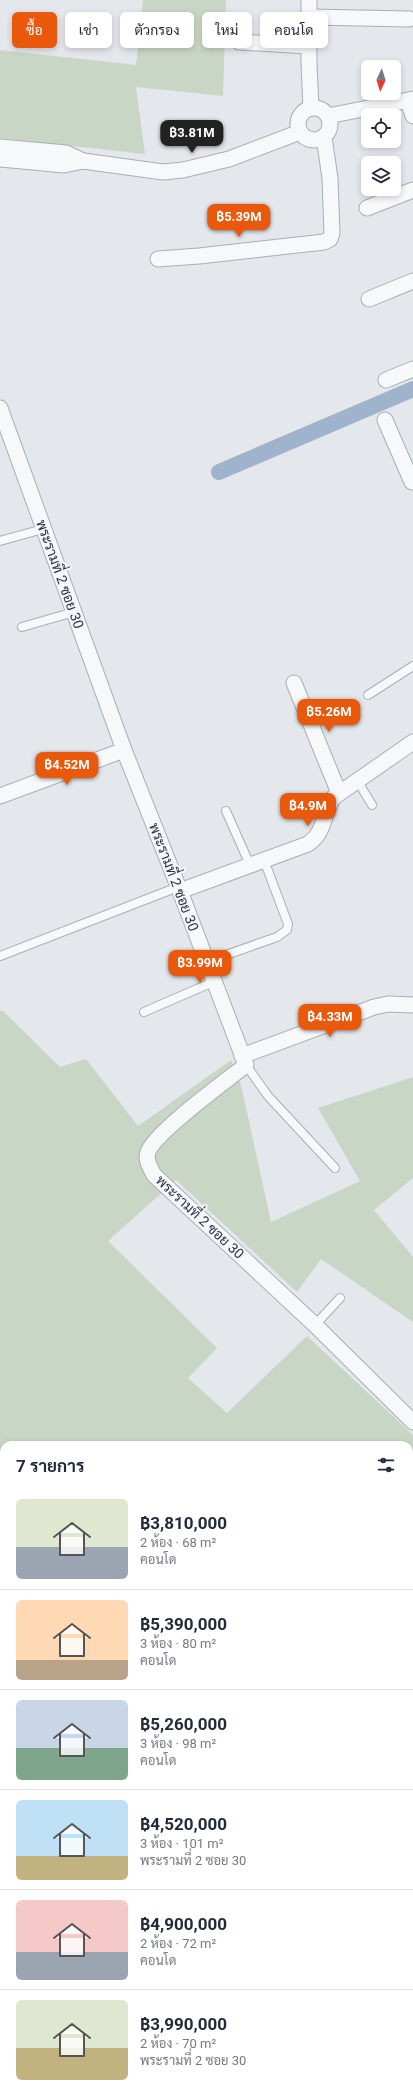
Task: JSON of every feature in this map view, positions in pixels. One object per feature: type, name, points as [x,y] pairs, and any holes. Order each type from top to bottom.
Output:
[{"type":"street","points":[[309,0],[310,12]]},
{"type":"street","points":[[328,17],[409,19]]},
{"type":"street","points":[[309,48],[311,108]]},
{"type":"street","points":[[328,116],[410,100],[413,116]]},
{"type":"street","points":[[311,108],[319,109],[328,116],[330,127],[324,136],[313,140],[305,138],[300,132],[298,125],[299,117],[304,111],[311,108]]},
{"type":"street","points":[[0,147],[66,153],[83,161],[163,172],[183,170],[229,159],[300,132]]},
{"type":"street","points":[[158,259],[200,256],[324,242],[330,239],[332,233],[330,178],[324,136]]},
{"type":"street","points":[[0,159],[64,165],[83,161]]},
{"type":"street","points":[[368,208],[413,190]]},
{"type":"street","points":[[369,299],[413,281]]},
{"type":"street","points":[[386,380],[413,369]]},
{"type":"street","name":"พระรามที่ 2 ซอย 30","points":[[0,408],[124,750],[179,889],[244,1061],[152,1144],[147,1154],[148,1164],[154,1175],[315,1325],[413,1422]]},
{"type":"street","points":[[385,420],[413,483]]},
{"type":"street","points":[[294,683],[339,793]]},
{"type":"street","points":[[179,889],[250,866],[308,844],[317,838],[321,831],[328,805],[339,793],[413,742]]},
{"type":"street","points":[[0,796],[124,750]]},
{"type":"street","points":[[244,1061],[374,1007],[388,1004],[413,1004]]},
{"type":"lane","points":[[0,541],[43,529]]},
{"type":"lane","points":[[22,627],[74,612]]},
{"type":"lane","points":[[368,695],[413,666]]},
{"type":"lane","points":[[357,780],[372,806]]},
{"type":"lane","points":[[226,811],[250,866]]},
{"type":"lane","points":[[206,962],[277,937],[287,930],[288,924],[264,860]]},
{"type":"lane","points":[[0,956],[179,889]]},
{"type":"lane","points":[[144,1012],[213,982]]},
{"type":"lane","points":[[244,1061],[268,1096],[335,1168]]},
{"type":"lane","points":[[315,1325],[340,1298]]},
{"type":"green space","points":[[143,0],[226,0],[226,12],[202,12],[202,48],[224,48],[223,96],[136,87],[145,154],[0,138],[0,50],[136,65],[138,48],[194,48],[194,12],[142,12]]},
{"type":"green space","points":[[0,1011],[3,1011],[60,1067],[86,1059],[138,1126],[231,1060],[241,1085],[271,1222],[360,1181],[318,1108],[413,1077],[413,1178],[374,1210],[413,1257],[413,1322],[321,1259],[297,1292],[176,1180],[108,1241],[217,1348],[188,1378],[227,1413],[307,1336],[413,1435],[413,1441],[0,1441]]},
{"type":"waterway","points":[[219,472],[413,389]]}]
